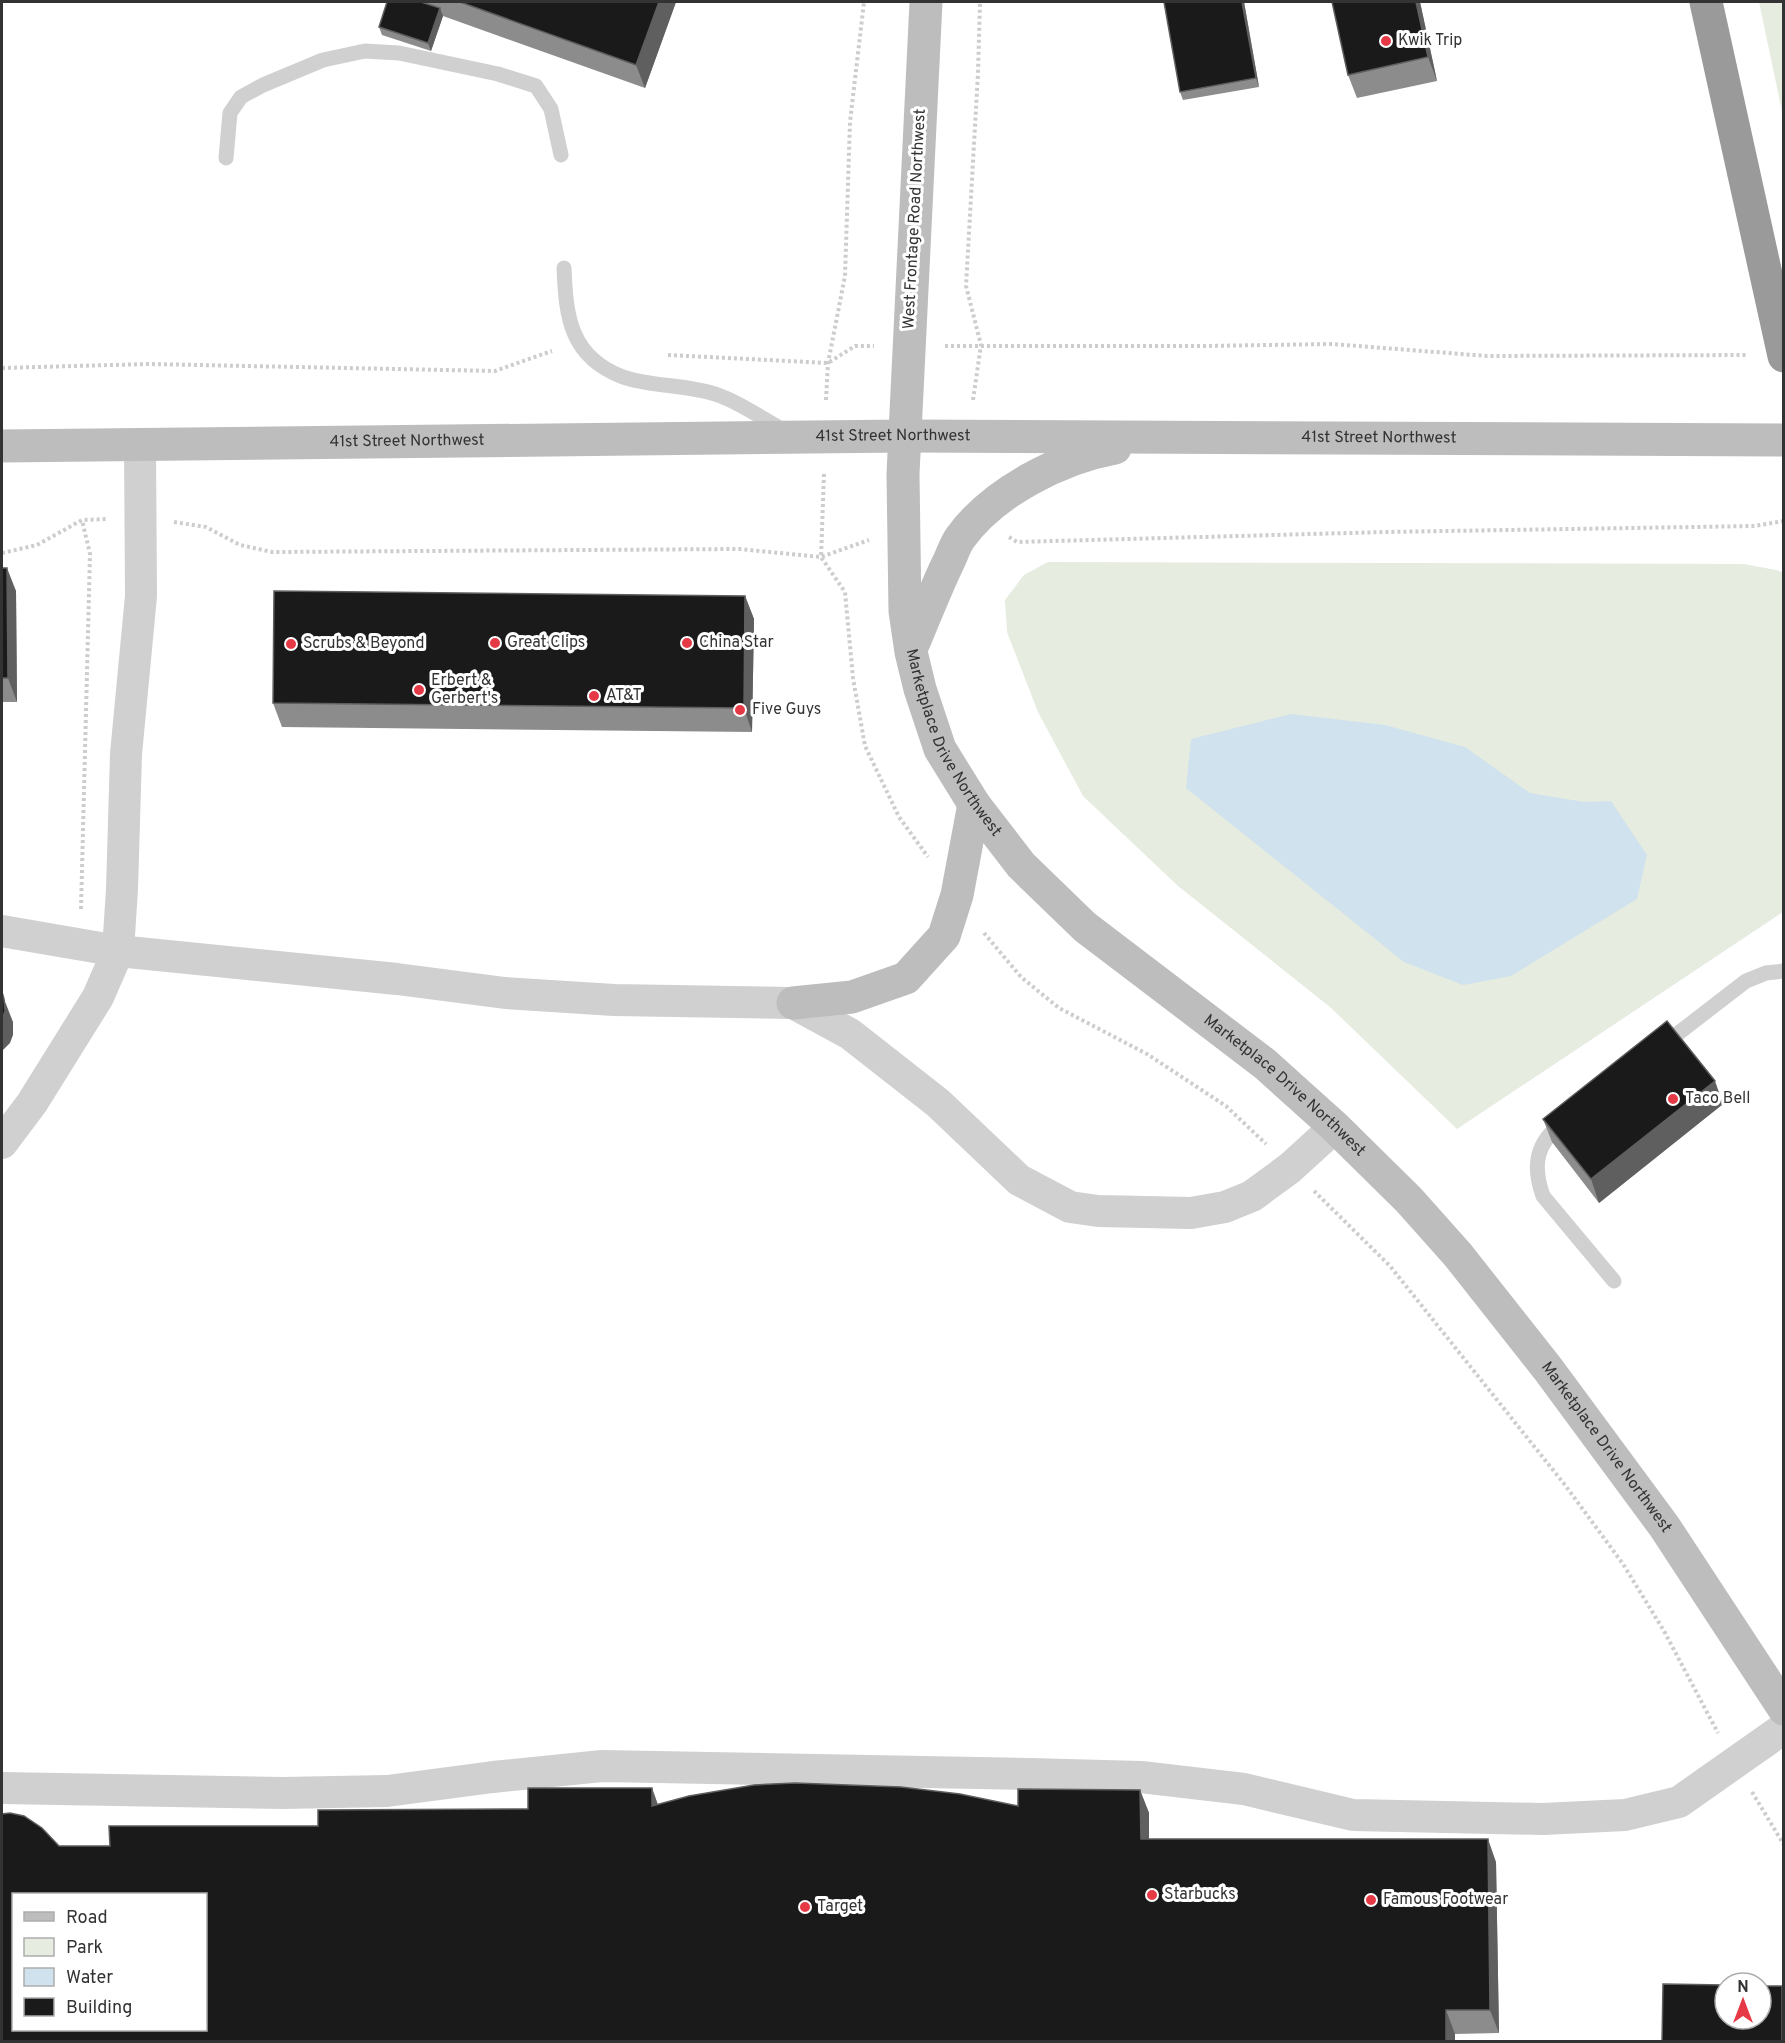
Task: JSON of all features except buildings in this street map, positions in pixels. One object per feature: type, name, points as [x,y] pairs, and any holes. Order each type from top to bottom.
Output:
[{"type":"highway","points":[[1706,2],[1783,356]]},
{"type":"street","name":"West Frontage Road Northwest","points":[[905,436],[926,2]]},
{"type":"street","name":"41st Street Northwest","points":[[2,446],[905,436],[1784,440]]},
{"type":"street","name":"Marketplace Drive Northwest","points":[[905,436],[903,474],[905,611],[911,652],[920,689],[940,749],[974,804],[1021,865],[1085,927],[1265,1064],[1335,1127],[1409,1200],[1451,1247],[1548,1369],[1664,1526],[1784,1709]]},
{"type":"street","points":[[911,652],[935,590],[959,539],[995,503],[1022,484],[1083,455],[1175,437]]},
{"type":"street","points":[[2,1143],[32,1103],[98,997],[118,951],[126,754],[141,596],[140,445]]},
{"type":"street","points":[[2,932],[118,951],[397,979],[505,993],[614,1000],[793,1003],[852,997],[906,978],[944,936],[957,895],[974,804]]},
{"type":"street","points":[[793,1003],[850,1034],[938,1103],[1019,1180],[1070,1207],[1098,1211],[1191,1213],[1225,1207],[1252,1196],[1290,1167],[1335,1127]]},
{"type":"street","points":[[2,1788],[294,1793],[387,1791],[602,1766],[825,1770],[1141,1777],[1244,1789],[1353,1815],[1544,1819],[1625,1815],[1679,1802],[1784,1728]]},
{"type":"lane","points":[[226,158],[230,113],[241,97],[263,85],[323,60],[365,51],[399,53],[498,74],[536,87],[550,109],[561,155]]},
{"type":"lane","points":[[564,268],[565,304],[570,327],[584,351],[602,365],[623,377],[720,395],[796,437]]},
{"type":"lane","points":[[1653,1053],[1746,981],[1784,971]]},
{"type":"lane","points":[[1579,1110],[1551,1131],[1540,1148],[1537,1166],[1538,1181],[1543,1196],[1614,1281]]},
{"type":"path","points":[[665,355],[828,363],[845,276],[850,122],[864,2]]},
{"type":"path","points":[[980,2],[966,286],[981,345],[1332,344],[1487,356],[1783,356]]},
{"type":"path","points":[[2,368],[148,364],[495,371],[548,351],[584,351]]},
{"type":"path","points":[[2,553],[37,545],[82,520],[142,516],[206,526],[240,545],[273,552],[739,549],[821,557],[845,592],[853,678],[865,746],[899,817],[996,950],[1021,977],[1059,1008],[1147,1054],[1226,1106],[1390,1266],[1565,1485],[1623,1564],[1664,1631],[1734,1763],[1784,1845]]},
{"type":"path","points":[[77,943],[82,894],[90,554],[82,520]]},
{"type":"path","points":[[1017,542],[1755,526],[1784,521]]},
{"type":"green space","points":[[1759,2],[1783,2],[1783,116]]},
{"type":"green space","points":[[1048,562],[1744,564],[1784,573],[1783,912],[1457,1129],[1330,1007],[1178,886],[1083,796],[1038,712],[1007,632],[1005,600],[1024,575]]},
{"type":"water","points":[[1291,714],[1385,725],[1465,747],[1530,793],[1584,802],[1611,801],[1647,855],[1637,899],[1511,976],[1463,985],[1404,962],[1186,788],[1191,739]]},
{"type":"place","name":"Kwik Trip","points":[[1386,41]]},
{"type":"place","name":"Great Clips","points":[[495,643]]},
{"type":"place","name":"China Star","points":[[687,643]]},
{"type":"place","name":"Scrubs & Beyond","points":[[291,644]]},
{"type":"place","name":"Erbert & Gerbert's","points":[[419,690]]},
{"type":"place","name":"AT&T","points":[[594,696]]},
{"type":"place","name":"Five Guys","points":[[740,710]]},
{"type":"place","name":"Taco Bell","points":[[1673,1099]]},
{"type":"place","name":"Starbucks","points":[[1152,1895]]},
{"type":"place","name":"Famous Footwear","points":[[1371,1900]]},
{"type":"place","name":"Target","points":[[805,1907]]}]
